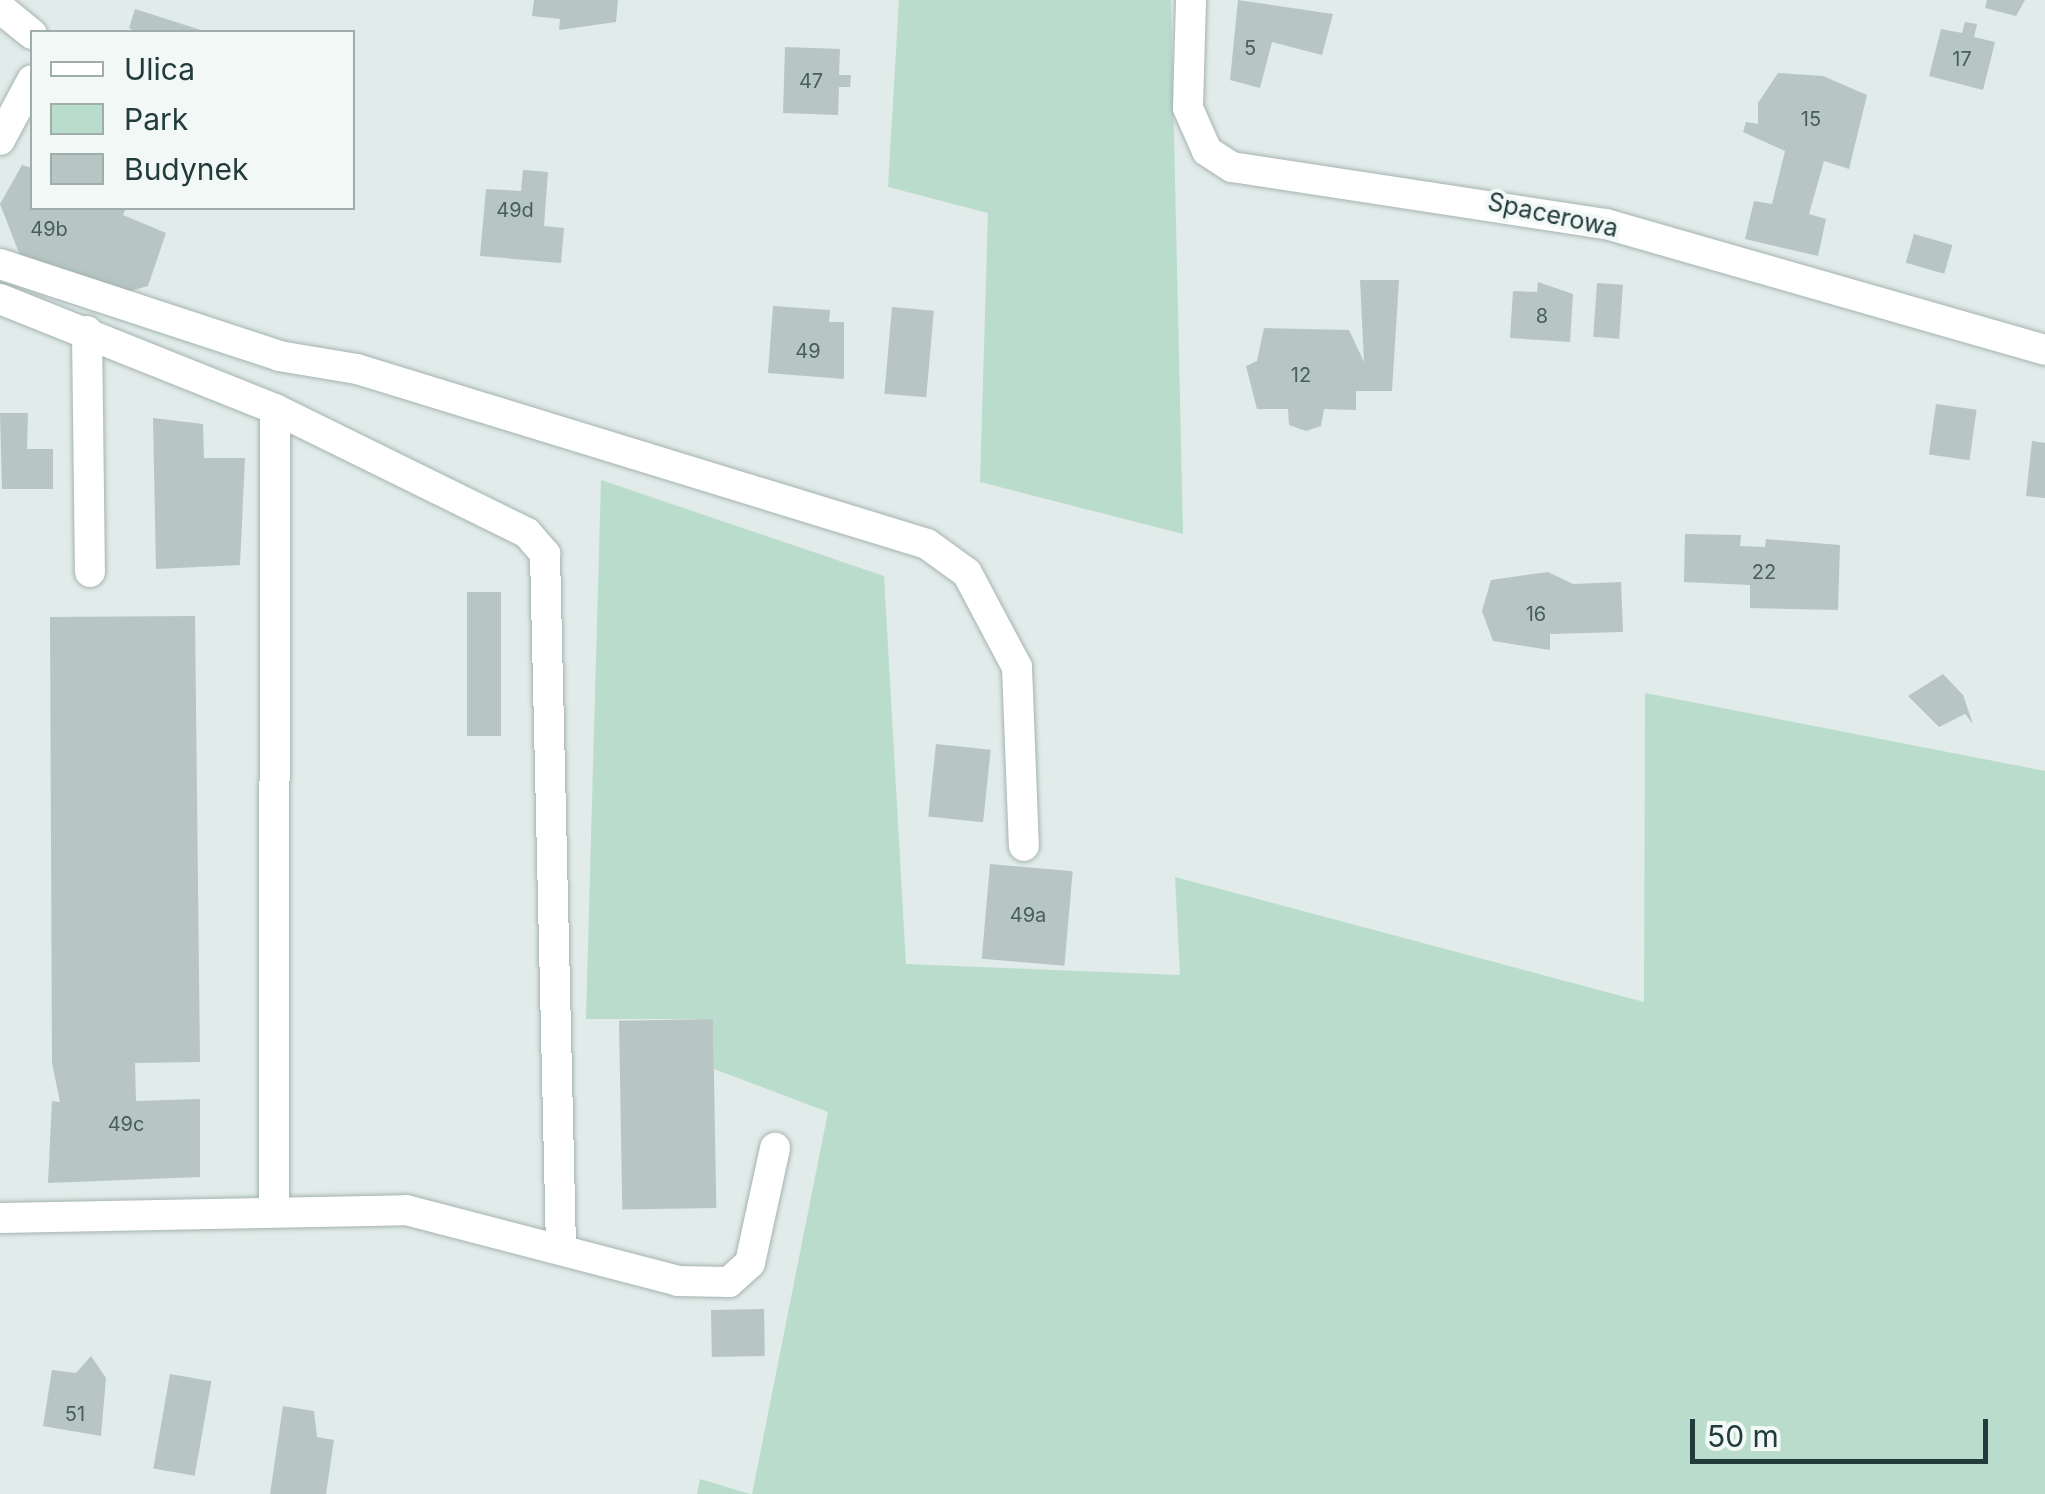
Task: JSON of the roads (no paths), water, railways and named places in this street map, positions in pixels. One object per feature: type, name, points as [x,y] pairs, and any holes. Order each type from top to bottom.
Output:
[{"type":"street","name":"Spacerowa","points":[[1191,0],[1188,108],[1207,151],[1232,167],[1606,224],[2045,350]]},
{"type":"street","points":[[0,8],[30,32]]},
{"type":"street","points":[[0,140],[30,84]]},
{"type":"street","points":[[0,264],[279,356],[357,369],[927,544],[967,573],[1017,668],[1024,846]]},
{"type":"street","points":[[0,299],[275,409],[526,533],[546,554],[561,1247]]},
{"type":"street","points":[[87,332],[90,572]]},
{"type":"street","points":[[274,1212],[275,409]]},
{"type":"street","points":[[0,1218],[406,1210],[561,1247],[678,1281],[729,1282],[750,1263],[775,1148]]}]
